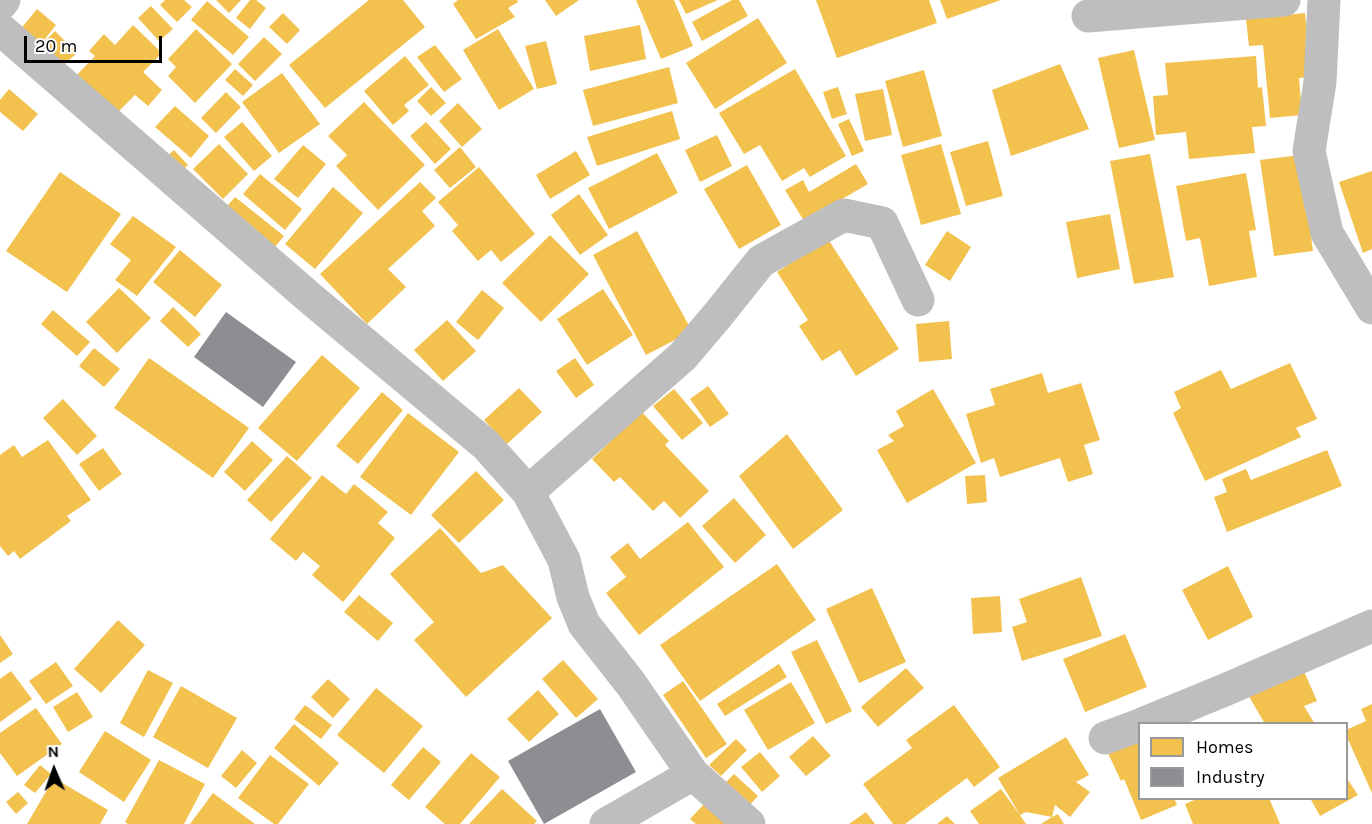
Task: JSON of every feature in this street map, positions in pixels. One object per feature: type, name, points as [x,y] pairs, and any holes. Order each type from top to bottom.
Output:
[{"type":"street","points":[[0,5],[4,0]]},
{"type":"street","points":[[1088,16],[1284,0]]},
{"type":"street","points":[[1324,0],[1320,82],[1309,151],[1327,233],[1372,308]]},
{"type":"street","points":[[0,29],[310,298],[486,445],[528,492],[564,560],[573,597],[584,624],[631,684],[693,774],[749,824]]},
{"type":"street","points":[[528,492],[682,356],[761,261],[844,215],[882,223],[918,300]]},
{"type":"street","points":[[1146,722],[1372,626]]},
{"type":"street","points":[[1105,738],[1138,725]]},
{"type":"street","points":[[606,824],[693,774]]},
{"type":"building: Homes","points":[[165,0],[184,0],[192,7],[177,22],[160,5]]},
{"type":"building: Homes","points":[[216,0],[241,0],[229,13]]},
{"type":"building: Homes","points":[[250,0],[256,0],[266,8],[250,29],[236,18]]},
{"type":"building: Homes","points":[[369,0],[403,0],[425,27],[325,108],[289,65]]},
{"type":"building: Homes","points":[[458,0],[517,0],[518,2],[508,8],[515,17],[476,39],[453,4]]},
{"type":"building: Homes","points":[[545,0],[579,0],[556,16]]},
{"type":"building: Homes","points":[[636,0],[674,0],[693,46],[661,59]]},
{"type":"building: Homes","points":[[679,0],[718,0],[686,14]]},
{"type":"building: Homes","points":[[732,0],[739,0],[748,16],[702,41],[692,22]]},
{"type":"building: Homes","points":[[816,0],[929,0],[937,23],[837,58]]},
{"type":"building: Homes","points":[[940,0],[1001,0],[947,19]]},
{"type":"building: Homes","points":[[207,1],[249,37],[233,55],[191,20]]},
{"type":"building: Homes","points":[[151,6],[173,29],[159,41],[138,18]]},
{"type":"building: Homes","points":[[37,9],[56,25],[38,48],[18,32]]},
{"type":"building: Homes","points":[[283,13],[300,30],[287,44],[269,27]]},
{"type":"building: Homes","points":[[1305,13],[1311,77],[1299,78],[1302,115],[1270,118],[1263,45],[1249,46],[1246,19]]},
{"type":"building: Homes","points":[[758,18],[787,63],[715,109],[686,63]]},
{"type":"building: Homes","points":[[133,25],[162,53],[143,72],[162,90],[148,106],[135,95],[115,115],[74,78],[95,56],[89,51],[104,34],[115,45]]},
{"type":"building: Homes","points":[[640,25],[646,59],[590,71],[584,36]]},
{"type":"building: Homes","points":[[196,29],[232,64],[195,103],[168,76],[176,67],[168,59]]},
{"type":"building: Homes","points":[[498,29],[534,89],[499,110],[463,50]]},
{"type":"building: Homes","points":[[55,31],[77,53],[60,68],[39,47]]},
{"type":"building: Homes","points":[[264,37],[282,54],[255,81],[238,64]]},
{"type":"building: Homes","points":[[546,41],[557,84],[537,89],[525,46]]},
{"type":"building: Homes","points":[[435,45],[462,79],[444,92],[417,57]]},
{"type":"building: Homes","points":[[1134,50],[1155,140],[1119,148],[1098,58]]},
{"type":"building: Homes","points":[[405,56],[429,85],[404,105],[409,111],[393,125],[364,91]]},
{"type":"building: Homes","points":[[1256,56],[1258,88],[1262,87],[1266,126],[1252,127],[1255,153],[1189,159],[1186,132],[1156,135],[1153,96],[1168,95],[1165,63]]},
{"type":"building: Homes","points":[[1060,64],[1089,129],[1011,156],[992,90]]},
{"type":"building: Homes","points":[[669,67],[678,103],[593,126],[583,90]]},
{"type":"building: Homes","points":[[235,69],[253,85],[243,96],[225,80]]},
{"type":"building: Homes","points":[[795,69],[846,156],[810,177],[804,168],[782,181],[760,145],[744,154],[719,113]]},
{"type":"building: Homes","points":[[924,70],[942,136],[903,147],[885,81]]},
{"type":"building: Homes","points":[[282,73],[320,124],[279,153],[242,102]]},
{"type":"building: Homes","points":[[431,87],[446,103],[431,116],[417,101]]},
{"type":"building: Homes","points":[[838,87],[847,114],[832,119],[823,92]]},
{"type":"building: Homes","points":[[9,89],[38,114],[23,131],[0,112],[0,100]]},
{"type":"building: Homes","points":[[883,89],[892,135],[865,141],[855,94]]},
{"type":"building: Homes","points":[[226,92],[241,107],[216,133],[201,118]]},
{"type":"building: Homes","points":[[364,102],[425,165],[378,210],[336,166],[347,155],[328,136]]},
{"type":"building: Homes","points":[[458,103],[482,129],[462,147],[439,121]]},
{"type":"building: Homes","points":[[175,106],[209,136],[191,158],[155,127]]},
{"type":"building: Homes","points":[[672,111],[680,139],[597,166],[587,137]]},
{"type":"building: Homes","points":[[849,119],[864,151],[852,156],[838,124]]},
{"type":"building: Homes","points":[[242,122],[272,156],[254,171],[224,137]]},
{"type":"building: Homes","points":[[426,122],[451,149],[435,164],[410,136]]},
{"type":"building: Homes","points":[[717,135],[732,166],[700,182],[685,150]]},
{"type":"building: Homes","points":[[988,141],[1003,196],[966,206],[950,152]]},
{"type":"building: Homes","points":[[219,144],[248,174],[223,199],[193,169]]},
{"type":"building: Homes","points":[[941,144],[961,214],[921,225],[901,155]]},
{"type":"building: Homes","points":[[303,145],[326,164],[298,198],[274,179]]},
{"type":"building: Homes","points":[[460,147],[476,167],[450,188],[434,170]]},
{"type":"building: Homes","points":[[174,150],[188,165],[175,177],[160,163]]},
{"type":"building: Homes","points":[[576,151],[590,175],[550,199],[536,175]]},
{"type":"building: Homes","points":[[657,153],[678,193],[609,229],[588,188]]},
{"type":"building: Homes","points":[[1150,154],[1174,277],[1134,284],[1110,161]]},
{"type":"building: Homes","points":[[1300,155],[1313,251],[1274,256],[1260,160]]},
{"type":"building: Homes","points":[[856,164],[868,184],[804,221],[785,190],[803,180],[809,192]]},
{"type":"building: Homes","points":[[747,165],[781,225],[739,249],[704,189]]},
{"type":"building: Homes","points":[[479,167],[535,234],[501,262],[491,250],[478,261],[452,231],[458,225],[438,202]]},
{"type":"building: Homes","points":[[1372,171],[1372,249],[1363,253],[1339,182]]},
{"type":"building: Homes","points":[[60,172],[121,214],[67,292],[6,251]]},
{"type":"building: Homes","points":[[1246,173],[1256,230],[1249,231],[1257,277],[1209,286],[1200,238],[1186,241],[1176,186]]},
{"type":"building: Homes","points":[[260,174],[302,209],[285,230],[243,194]]},
{"type":"building: Homes","points":[[420,182],[436,198],[422,211],[435,226],[388,269],[406,287],[367,324],[320,274]]},
{"type":"building: Homes","points":[[333,187],[363,213],[315,269],[285,244]]},
{"type":"building: Homes","points":[[579,194],[608,235],[580,255],[551,215]]},
{"type":"building: Homes","points":[[235,197],[284,236],[270,253],[220,214]]},
{"type":"building: Homes","points":[[1110,214],[1120,269],[1077,278],[1066,222]]},
{"type":"building: Homes","points":[[133,216],[176,247],[137,296],[115,280],[131,260],[110,244]]},
{"type":"building: Homes","points":[[637,231],[692,331],[646,355],[593,255]]},
{"type":"building: Homes","points":[[947,231],[971,247],[950,281],[925,265]]},
{"type":"building: Homes","points":[[550,235],[589,274],[541,322],[502,283]]},
{"type":"building: Homes","points":[[828,239],[899,349],[856,376],[840,350],[822,361],[799,326],[808,320],[777,272]]},
{"type":"building: Homes","points":[[180,250],[222,285],[195,317],[153,282]]},
{"type":"building: Homes","points":[[119,288],[151,318],[117,353],[86,322]]},
{"type":"building: Homes","points":[[603,289],[633,335],[587,365],[557,319]]},
{"type":"building: Homes","points":[[482,290],[504,308],[478,340],[456,322]]},
{"type":"building: Homes","points":[[173,307],[201,334],[188,347],[160,321]]},
{"type":"building: Homes","points":[[53,310],[90,342],[77,356],[41,324]]},
{"type":"building: Homes","points":[[447,320],[476,351],[443,381],[414,350]]},
{"type":"building: Homes","points":[[949,321],[952,359],[919,362],[916,324]]},
{"type":"building: Homes","points":[[94,348],[120,369],[104,387],[79,366]]},
{"type":"building: Homes","points":[[322,355],[360,388],[297,461],[258,428]]},
{"type":"building: Homes","points":[[149,358],[249,428],[213,478],[114,408]]},
{"type":"building: Homes","points":[[575,358],[594,385],[576,398],[556,371]]},
{"type":"building: Homes","points":[[1290,363],[1317,419],[1296,428],[1301,437],[1205,481],[1173,413],[1181,408],[1174,392],[1221,370],[1231,389]]},
{"type":"building: Homes","points":[[1042,373],[1048,393],[1081,383],[1100,440],[1084,445],[1093,474],[1068,482],[1060,458],[1000,477],[994,458],[981,463],[966,414],[995,405],[990,389]]},
{"type":"building: Homes","points":[[708,386],[729,414],[710,427],[690,399]]},
{"type":"building: Homes","points":[[519,388],[542,412],[507,444],[484,420]]},
{"type":"building: Homes","points":[[674,389],[703,423],[682,440],[653,406]]},
{"type":"building: Homes","points":[[933,389],[976,463],[907,503],[877,450],[894,441],[888,435],[904,426],[896,411]]},
{"type":"building: Homes","points":[[382,392],[403,410],[358,464],[336,446]]},
{"type":"building: Homes","points":[[63,399],[97,436],[77,455],[43,418]]},
{"type":"building: Homes","points":[[642,412],[669,441],[665,445],[709,491],[680,518],[664,501],[653,511],[620,477],[614,482],[592,459]]},
{"type":"building: Homes","points":[[408,413],[459,452],[411,515],[360,477]]},
{"type":"building: Homes","points":[[787,434],[843,510],[793,549],[739,476]]},
{"type":"building: Homes","points":[[48,440],[91,500],[67,516],[71,521],[20,559],[14,551],[8,556],[0,546],[0,455],[14,445],[22,457]]},
{"type":"building: Homes","points":[[252,441],[273,460],[245,491],[224,472]]},
{"type":"building: Homes","points":[[103,448],[122,474],[99,491],[79,464]]},
{"type":"building: Homes","points":[[1327,450],[1342,486],[1227,532],[1214,497],[1227,492],[1222,479],[1246,469],[1251,480]]},
{"type":"building: Homes","points":[[287,456],[312,478],[271,522],[247,500]]},
{"type":"building: Homes","points":[[476,471],[504,500],[459,543],[431,515]]},
{"type":"building: Homes","points":[[322,475],[346,494],[354,484],[388,512],[378,523],[395,538],[343,602],[312,575],[320,566],[303,552],[296,561],[270,539]]},
{"type":"building: Homes","points":[[985,475],[987,502],[967,504],[965,476]]},
{"type":"building: Homes","points":[[734,498],[766,535],[735,563],[702,526]]},
{"type":"building: Homes","points":[[688,522],[724,567],[639,635],[606,593],[626,577],[610,557],[628,543],[640,559]]},
{"type":"building: Homes","points":[[440,528],[481,573],[503,565],[552,618],[466,697],[414,640],[434,622],[390,574]]},
{"type":"building: Homes","points":[[777,564],[816,620],[700,701],[660,645]]},
{"type":"building: Homes","points":[[1228,566],[1253,617],[1208,640],[1182,590]]},
{"type":"building: Homes","points":[[1081,577],[1102,636],[1022,661],[1012,627],[1027,622],[1019,599]]},
{"type":"building: Homes","points":[[872,588],[906,662],[859,683],[826,609]]},
{"type":"building: Homes","points":[[359,595],[393,623],[378,641],[344,612]]},
{"type":"building: Homes","points":[[1000,596],[1002,632],[973,634],[971,598]]},
{"type":"building: Homes","points":[[118,620],[145,645],[101,693],[74,669]]},
{"type":"building: Homes","points":[[1125,634],[1147,687],[1085,712],[1063,659]]},
{"type":"building: Homes","points":[[0,635],[13,654],[0,663]]},
{"type":"building: Homes","points":[[817,640],[852,711],[826,724],[791,652]]},
{"type":"building: Homes","points":[[563,660],[598,699],[576,718],[542,679]]},
{"type":"building: Homes","points":[[56,662],[73,686],[46,704],[29,681]]},
{"type":"building: Homes","points":[[779,664],[787,677],[725,716],[717,704]]},
{"type":"building: Homes","points":[[906,668],[924,688],[878,727],[861,707]]},
{"type":"building: Homes","points":[[1303,669],[1317,701],[1304,706],[1314,722],[1264,722],[1247,693]]},
{"type":"building: Homes","points":[[148,670],[173,683],[144,737],[120,723]]},
{"type":"building: Homes","points":[[11,671],[32,699],[0,722],[0,679]]},
{"type":"building: Homes","points":[[328,679],[350,699],[333,718],[311,697]]},
{"type":"building: Homes","points":[[683,681],[727,744],[706,758],[663,695]]},
{"type":"building: Homes","points":[[791,682],[815,723],[768,750],[744,710]]},
{"type":"building: Homes","points":[[181,686],[237,718],[208,768],[153,737]]},
{"type":"building: Homes","points":[[376,688],[423,726],[384,773],[337,735]]},
{"type":"building: Homes","points":[[538,690],[559,714],[529,742],[507,719]]},
{"type":"building: Homes","points":[[77,692],[93,717],[68,732],[53,707]]},
{"type":"building: Homes","points":[[1372,704],[1372,793],[1348,739],[1348,729],[1366,721],[1361,709]]},
{"type":"building: Homes","points":[[305,705],[332,725],[321,739],[294,719]]},
{"type":"building: Homes","points":[[954,705],[1000,767],[974,787],[967,778],[905,824],[893,824],[863,784],[912,748],[906,740]]},
{"type":"building: Homes","points":[[36,708],[62,744],[17,776],[0,753],[0,733]]},
{"type":"building: Homes","points":[[294,724],[339,763],[319,786],[274,748]]},
{"type":"building: Homes","points":[[105,731],[151,760],[124,802],[79,772]]},
{"type":"building: Homes","points":[[1138,735],[1138,800],[1175,800],[1177,805],[1141,820],[1124,779],[1121,781],[1106,749]]},
{"type":"building: Homes","points":[[813,736],[831,756],[806,776],[789,757]]},
{"type":"building: Homes","points":[[1066,737],[1089,775],[1076,782],[1090,792],[1070,817],[1055,805],[1052,817],[1026,812],[1020,815],[998,778]]},
{"type":"building: Homes","points":[[736,739],[747,750],[721,776],[709,765]]},
{"type":"building: Homes","points":[[423,747],[441,762],[409,800],[391,785]]},
{"type":"building: Homes","points":[[242,750],[257,763],[236,788],[221,776]]},
{"type":"building: Homes","points":[[760,752],[780,776],[762,792],[741,767]]},
{"type":"building: Homes","points":[[471,753],[500,777],[460,824],[445,824],[425,807]]},
{"type":"building: Homes","points":[[270,755],[309,784],[278,824],[274,824],[238,798]]},
{"type":"building: Homes","points":[[159,760],[205,784],[184,824],[128,824],[125,822]]},
{"type":"building: Homes","points":[[40,765],[51,774],[35,793],[24,785]]},
{"type":"building: Homes","points":[[734,774],[758,796],[746,809],[722,786]]},
{"type":"building: Homes","points":[[54,778],[108,810],[100,824],[27,824]]},
{"type":"building: Homes","points":[[1348,780],[1358,795],[1320,816],[1311,800],[1348,800]]},
{"type":"building: Homes","points":[[502,789],[537,821],[534,824],[469,824]]},
{"type":"building: Homes","points":[[1001,789],[1026,824],[979,824],[970,811]]},
{"type":"building: Homes","points":[[18,792],[28,803],[16,814],[6,802]]},
{"type":"building: Homes","points":[[213,793],[255,824],[190,824]]},
{"type":"building: Homes","points":[[1194,800],[1270,800],[1280,824],[1193,824],[1185,804]]},
{"type":"building: Homes","points":[[706,802],[729,824],[696,824],[690,819]]},
{"type":"building: Homes","points":[[866,812],[875,824],[849,824]]},
{"type":"building: Homes","points":[[1058,814],[1064,824],[1041,824]]},
{"type":"building: Homes","points":[[947,816],[955,824],[937,824]]},
{"type":"building: Industry","points":[[226,312],[296,362],[263,407],[194,357]]},
{"type":"building: Industry","points":[[600,709],[636,772],[544,824],[508,761]]}]
